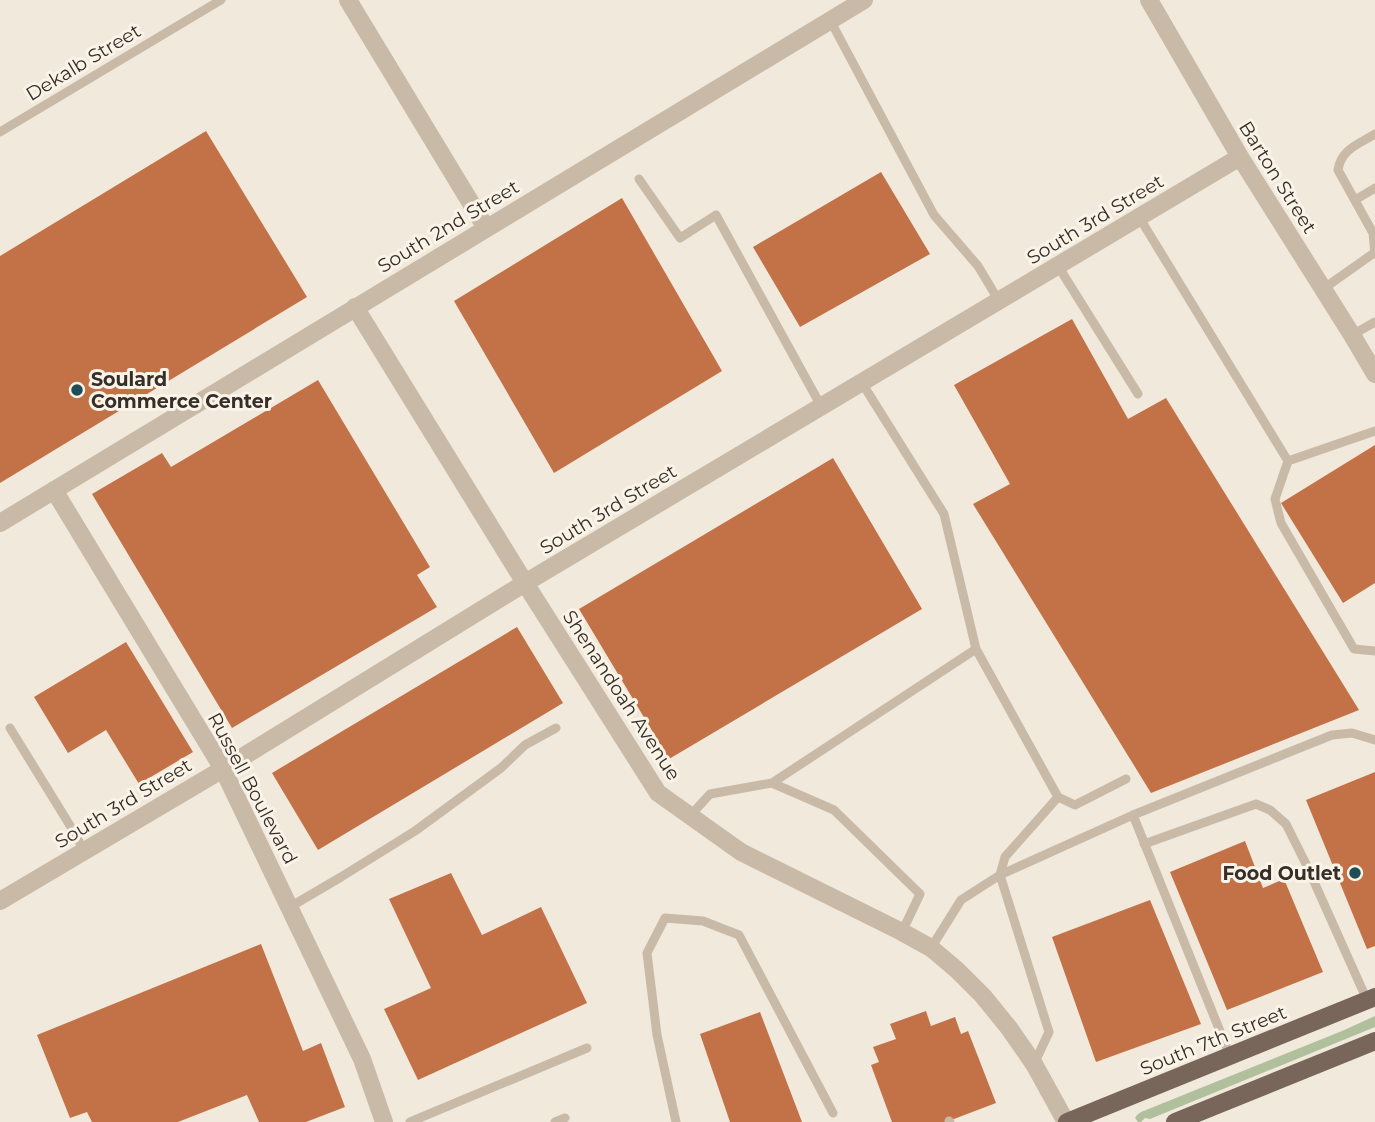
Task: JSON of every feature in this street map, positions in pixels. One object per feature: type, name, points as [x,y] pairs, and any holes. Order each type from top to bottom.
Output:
[{"type":"main road","name":"South 7th Street","points":[[1066,1122],[1371,998]]},
{"type":"main road","points":[[1175,1122],[1375,1041]]},
{"type":"street","points":[[348,0],[486,228]]},
{"type":"street","name":"South 2nd Street","points":[[0,523],[864,0]]},
{"type":"street","name":"Barton Street","points":[[1149,0],[1240,157],[1375,374]]},
{"type":"street","name":"South 3rd Street","points":[[0,901],[223,769],[525,583],[1240,157]]},
{"type":"street","name":"Shenandoah Avenue","points":[[355,307],[657,793],[741,852],[931,948],[983,996],[1009,1028],[1034,1064],[1066,1122]]},
{"type":"street","name":"Russell Boulevard","points":[[54,490],[223,769],[362,1059],[384,1122]]},
{"type":"lane","name":"Dekalb Street","points":[[0,132],[221,0]]},
{"type":"lane","points":[[830,20],[934,215],[978,267],[999,301]]},
{"type":"lane","points":[[1323,289],[1375,253],[1374,232],[1338,170],[1343,154],[1375,134]]},
{"type":"lane","points":[[639,179],[680,238],[716,215],[821,406]]},
{"type":"lane","points":[[1354,200],[1375,188]]},
{"type":"lane","points":[[1139,217],[1288,461]]},
{"type":"lane","points":[[1058,266],[1138,394]]},
{"type":"lane","points":[[1352,335],[1375,322]]},
{"type":"lane","points":[[862,383],[944,514],[976,649],[1058,797],[1075,805],[1126,779]]},
{"type":"lane","points":[[1288,461],[1375,431]]},
{"type":"lane","points":[[1288,461],[1275,499],[1281,523],[1354,649],[1375,651]]},
{"type":"lane","points":[[690,816],[710,794],[772,783],[976,649]]},
{"type":"lane","points":[[10,728],[84,851]]},
{"type":"lane","points":[[290,907],[415,831],[501,768],[525,745],[556,728]]},
{"type":"lane","points":[[931,948],[961,900],[1000,875],[1133,814],[1332,735],[1352,733],[1375,740]]},
{"type":"lane","points":[[772,783],[834,810],[920,894],[902,932]]},
{"type":"lane","points":[[1034,1064],[1049,1032],[1000,875],[1005,857],[1058,797]]},
{"type":"lane","points":[[1144,844],[1256,804],[1270,810],[1286,824],[1371,998]]},
{"type":"lane","points":[[1133,814],[1230,1056]]},
{"type":"lane","points":[[676,1122],[657,1034],[647,953],[665,918],[703,921],[739,935],[833,1113]]},
{"type":"lane","points":[[410,1122],[587,1048]]},
{"type":"green space","points":[[1375,1016],[1375,1027],[1150,1119],[1145,1118],[1138,1122],[1135,1118],[1141,1112]]},
{"type":"building","name":"Soulard Commerce Center","points":[[206,131],[307,297],[0,483],[0,256]]},
{"type":"building","points":[[881,172],[930,254],[800,327],[753,247]]},
{"type":"building","points":[[622,198],[722,371],[554,473],[454,301]]},
{"type":"building","points":[[1072,319],[1128,419],[1166,398],[1359,710],[1151,793],[973,504],[1010,484],[954,385]]},
{"type":"building","points":[[318,380],[430,567],[417,575],[437,607],[232,728],[92,494],[162,453],[171,467]]},
{"type":"building","points":[[1375,445],[1375,583],[1343,603],[1281,503]]},
{"type":"building","points":[[833,458],[922,609],[669,759],[579,609]]},
{"type":"building","points":[[517,627],[563,703],[318,850],[272,773]]},
{"type":"building","points":[[126,642],[193,752],[139,784],[106,730],[68,753],[34,697]]},
{"type":"building","name":"Food Outlet","points":[[1375,772],[1375,946],[1367,949],[1306,800]]},
{"type":"building","points":[[1245,841],[1263,888],[1284,879],[1323,972],[1227,1010],[1170,872]]},
{"type":"building","points":[[451,873],[482,935],[541,907],[587,1003],[418,1080],[384,1009],[431,988],[389,899]]},
{"type":"building","points":[[1150,900],[1201,1024],[1096,1062],[1052,937]]},
{"type":"building","points":[[261,944],[303,1051],[321,1043],[345,1107],[306,1122],[259,1122],[247,1095],[178,1122],[92,1122],[87,1112],[70,1118],[37,1035]]},
{"type":"building","points":[[926,1011],[931,1026],[955,1017],[961,1034],[968,1031],[996,1103],[946,1122],[892,1122],[871,1065],[879,1062],[873,1047],[896,1039],[890,1024]]},
{"type":"building","points":[[760,1012],[802,1122],[730,1122],[700,1034]]},
{"type":"place","name":"Soulard Commerce Center","points":[[77,390]]},
{"type":"place","name":"Food Outlet","points":[[1355,873]]}]
